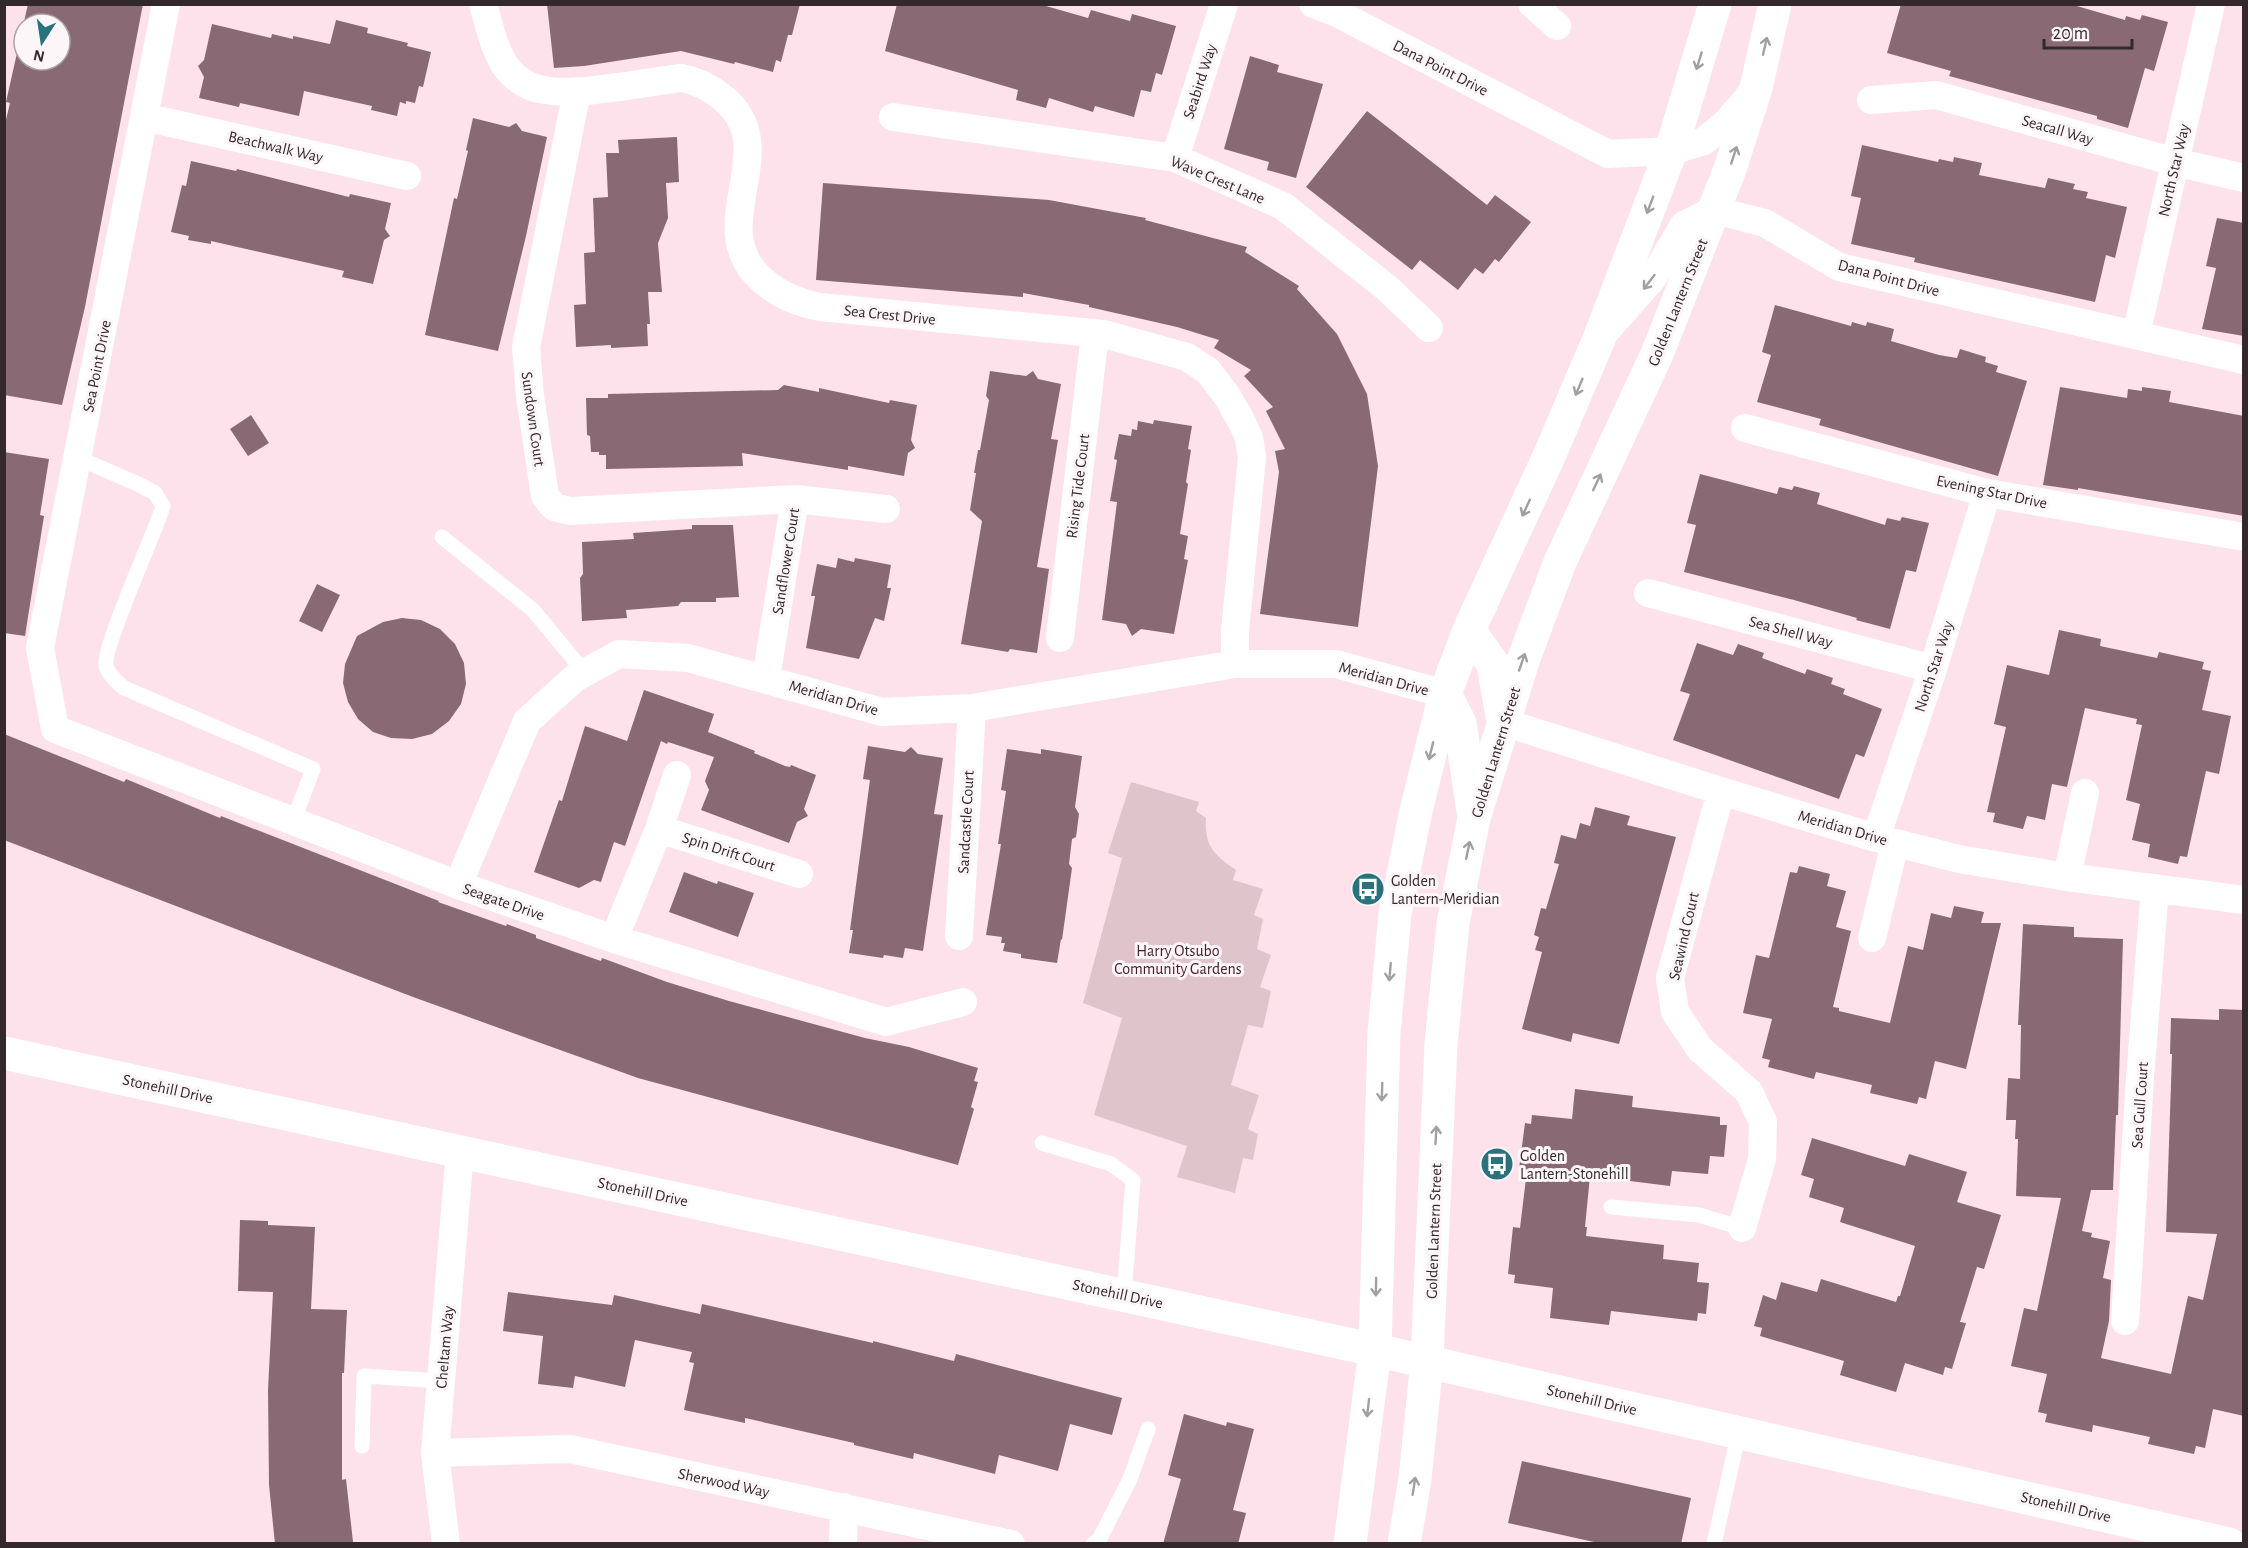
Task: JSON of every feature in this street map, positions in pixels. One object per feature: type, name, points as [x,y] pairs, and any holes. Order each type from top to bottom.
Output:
[{"type":"main road","points":[[1350,1544],[1375,1350],[1384,1033],[1395,914],[1416,811],[1445,694],[1469,630],[1550,454],[1599,339],[1671,151],[1716,4]]},
{"type":"main road","name":"Golden Lantern Street","points":[[1404,1544],[1418,1457],[1427,1361],[1442,1033],[1452,923],[1474,818],[1524,658],[1560,561],[1657,354],[1730,169],[1756,88],[1775,4]]},
{"type":"main road","points":[[1469,630],[1493,664],[1503,722]]},
{"type":"main road","points":[[1445,694],[1460,723],[1474,818]]},
{"type":"main road","name":"Stonehill Drive","points":[[4,1053],[1427,1361],[2229,1544]]},
{"type":"street","name":"Sea Point Drive","points":[[55,729],[40,648],[166,4]]},
{"type":"street","name":"Sea Crest Drive","points":[[483,4],[499,55],[511,73],[524,84],[538,89],[577,91],[682,78],[698,81],[732,106],[741,119],[748,141],[740,216],[739,239],[742,254],[759,277],[772,288],[791,298],[804,304],[820,307],[1104,334],[1187,357],[1198,363],[1214,380],[1242,422],[1249,438],[1252,457],[1235,631],[1235,664]]},
{"type":"street","name":"Seabird Way","points":[[1175,158],[1224,4]]},
{"type":"street","points":[[1532,4],[1557,26]]},
{"type":"street","name":"North Star Way","points":[[2136,335],[2211,4]]},
{"type":"street","name":"Dana Point Drive","points":[[1330,7],[1608,154],[1671,151],[1704,141],[1726,123],[1756,88]]},
{"type":"street","name":"Sundown Court","points":[[577,91],[526,347],[529,388],[545,496],[554,507],[570,511],[795,499]]},
{"type":"street","name":"Seacall Way","points":[[1871,100],[1936,94],[2175,162],[2244,178]]},
{"type":"street","name":"Beachwalk Way","points":[[144,117],[407,176]]},
{"type":"street","name":"Wave Crest Lane","points":[[893,117],[1175,158],[1282,206],[1387,288],[1429,328]]},
{"type":"street","points":[[1599,339],[1652,279],[1684,225],[1714,210]]},
{"type":"street","name":"Dana Point Drive","points":[[1714,210],[1765,223],[1839,267],[2244,360]]},
{"type":"street","name":"Rising Tide Court","points":[[1060,638],[1095,333]]},
{"type":"street","name":"Evening Star Drive","points":[[1745,428],[1987,493],[2244,537]]},
{"type":"street","name":"North Star Way","points":[[1872,938],[1886,840],[1933,669],[1987,493]]},
{"type":"street","name":"Sandflower Court","points":[[766,678],[795,499],[886,509]]},
{"type":"street","name":"Sea Shell Way","points":[[1648,593],[1933,669]]},
{"type":"street","name":"Meridian Drive","points":[[458,885],[527,721],[575,678],[620,654],[688,658],[882,712],[972,708],[1235,664],[1336,664],[1445,694]]},
{"type":"street","name":"Sandcastle Court","points":[[959,936],[972,708]]},
{"type":"street","name":"Meridian Drive","points":[[1503,722],[1721,791],[1959,859],[2067,877],[2244,900]]},
{"type":"street","name":"Seagate Drive","points":[[55,729],[458,885],[614,939],[886,1022],[963,1002]]},
{"type":"street","points":[[614,939],[659,829],[677,775]]},
{"type":"street","name":"Seawind Court","points":[[1721,791],[1670,978],[1674,1012],[1700,1049],[1749,1092],[1763,1122],[1762,1159],[1742,1228]]},
{"type":"street","points":[[2067,877],[2085,793]]},
{"type":"street","name":"Spin Drift Court","points":[[659,829],[799,874]]},
{"type":"street","name":"Sea Gull Court","points":[[2125,1321],[2140,1078],[2155,888]]},
{"type":"street","name":"Cheltam Way","points":[[446,1544],[435,1453],[460,1151]]},
{"type":"street","name":"Sherwood Way","points":[[435,1453],[570,1449],[1011,1544]]},
{"type":"street","points":[[843,1544],[844,1507]]},
{"type":"lane","points":[[78,458],[155,493],[164,506],[110,641],[106,665],[112,677],[124,688],[313,769],[293,822]]},
{"type":"lane","points":[[442,537],[533,610],[585,673]]},
{"type":"lane","points":[[1042,1143],[1111,1164],[1133,1180],[1124,1295]]},
{"type":"lane","points":[[1611,1207],[1699,1215],[1742,1228]]},
{"type":"lane","points":[[362,1446],[364,1376],[441,1381]]},
{"type":"lane","points":[[1093,1544],[1099,1540],[1130,1479],[1148,1429]]},
{"type":"lane","points":[[1714,1544],[1739,1432]]},
{"type":"green space","name":"Harry Otsubo Community Gardens","points":[[1131,782],[1199,802],[1196,811],[1206,818],[1209,843],[1216,854],[1236,870],[1233,880],[1263,889],[1254,915],[1263,919],[1257,949],[1271,955],[1260,987],[1271,991],[1263,1028],[1248,1025],[1231,1085],[1259,1095],[1248,1129],[1258,1134],[1253,1160],[1243,1158],[1235,1193],[1177,1177],[1187,1146],[1094,1115],[1122,1018],[1083,1003],[1122,858],[1108,853]]},
{"type":"building","points":[[28,4],[143,4],[85,307],[62,405],[4,395],[4,128],[10,103],[6,102],[13,72],[72,72],[72,12],[26,12]]},
{"type":"building","points":[[547,4],[800,4],[792,35],[788,35],[781,62],[776,60],[773,72],[681,51],[584,66],[554,68]]},
{"type":"building","points":[[897,4],[1039,4],[1088,18],[1091,10],[1130,21],[1132,14],[1176,26],[1162,75],[1156,73],[1151,92],[1141,90],[1134,117],[1095,106],[1093,112],[1049,98],[1046,108],[1016,100],[1018,90],[885,51]]},
{"type":"building","points":[[1901,4],[2070,4],[2125,20],[2126,16],[2140,20],[2142,15],[2168,22],[2154,71],[2145,68],[2128,128],[2097,119],[2097,116],[1949,76],[1951,71],[1887,53]]},
{"type":"building","points":[[336,20],[368,28],[367,33],[408,43],[407,46],[431,52],[423,87],[419,86],[415,103],[400,102],[397,116],[371,110],[372,106],[304,91],[299,116],[240,103],[239,107],[199,98],[204,77],[198,66],[204,60],[212,24],[271,38],[272,34],[293,39],[293,36],[330,44]]},
{"type":"building","points":[[1250,56],[1279,65],[1277,72],[1323,84],[1296,178],[1267,170],[1269,162],[1224,149]]},
{"type":"building","points":[[1367,111],[1487,205],[1495,195],[1531,222],[1499,262],[1495,259],[1483,274],[1475,268],[1458,290],[1420,260],[1412,270],[1306,187]]},
{"type":"building","points":[[473,118],[509,127],[516,123],[522,131],[547,137],[498,351],[425,335],[454,198],[457,199],[468,151],[466,150]]},
{"type":"building","points":[[677,137],[679,182],[666,183],[668,218],[658,243],[662,292],[648,292],[650,324],[647,324],[648,346],[576,347],[574,305],[586,304],[584,253],[595,252],[593,198],[608,197],[606,153],[619,153],[618,140]]},
{"type":"building","points":[[1862,145],[1938,162],[1939,159],[1953,162],[1954,157],[1982,163],[1979,175],[2045,188],[2048,178],[2075,184],[2073,189],[2088,192],[2086,198],[2127,207],[2115,258],[2106,255],[2095,302],[1914,262],[1915,258],[1851,244],[1861,198],[1851,196]]},
{"type":"building","points":[[191,161],[236,171],[237,169],[349,197],[350,194],[391,203],[385,229],[390,236],[384,240],[373,284],[342,277],[344,271],[211,241],[211,244],[188,240],[189,236],[171,232],[182,185],[186,186]]},
{"type":"building","points":[[823,183],[1049,200],[1146,218],[1145,220],[1247,247],[1245,252],[1299,286],[1297,289],[1337,334],[1367,394],[1378,466],[1358,627],[1260,614],[1279,472],[1275,451],[1285,449],[1266,411],[1273,407],[1244,376],[1251,370],[1214,348],[1219,340],[1177,327],[1089,307],[1089,305],[1023,293],[1023,297],[816,280]]},
{"type":"building","points":[[2217,218],[2244,223],[2244,336],[2202,329],[2216,268],[2206,266]]},
{"type":"building","points":[[1775,305],[1851,326],[1852,322],[1866,326],[1867,322],[1894,329],[1891,341],[1957,358],[1960,349],[1986,357],[1985,362],[1998,366],[1996,372],[2027,381],[1998,476],[1819,425],[1821,419],[1757,402],[1771,355],[1762,352]]},
{"type":"building","points":[[990,371],[1026,376],[1033,371],[1038,379],[1061,384],[1051,439],[1058,440],[1037,567],[1049,569],[1037,653],[1010,649],[1008,652],[961,644],[982,521],[970,510],[976,473],[974,473],[989,400],[986,396]]},
{"type":"building","points":[[784,385],[819,392],[819,388],[889,403],[890,400],[917,405],[911,440],[915,448],[908,453],[904,476],[848,466],[848,470],[742,453],[743,466],[606,469],[606,455],[591,452],[590,436],[587,435],[586,398],[608,398],[608,394],[778,390]]},
{"type":"building","points":[[2060,387],[2127,398],[2128,389],[2142,391],[2142,387],[2171,391],[2169,402],[2244,416],[2244,516],[2078,488],[2078,490],[2043,485]]},
{"type":"building","points":[[251,415],[269,443],[248,456],[230,429]]},
{"type":"building","points":[[1154,420],[1192,426],[1188,449],[1191,450],[1186,482],[1188,484],[1180,534],[1188,536],[1184,559],[1188,560],[1174,634],[1141,629],[1132,636],[1126,624],[1102,620],[1117,502],[1110,501],[1117,460],[1114,459],[1119,434],[1131,436],[1132,429],[1137,430],[1138,421],[1153,424]]},
{"type":"building","points":[[4,452],[49,459],[40,515],[44,516],[25,636],[4,633]]},
{"type":"building","points":[[1700,474],[1777,494],[1779,487],[1792,490],[1794,486],[1820,493],[1817,504],[1885,525],[1887,518],[1900,521],[1902,517],[1929,523],[1916,572],[1906,570],[1890,629],[1794,600],[1684,572],[1696,525],[1687,523]]},
{"type":"building","points":[[692,525],[733,525],[739,597],[716,598],[716,602],[681,602],[678,606],[626,610],[627,618],[582,621],[580,578],[583,574],[582,542],[634,539],[633,533],[692,529]]},
{"type":"building","points":[[838,558],[854,562],[855,558],[891,565],[887,588],[891,588],[884,621],[875,618],[859,659],[806,648],[815,596],[811,596],[817,564],[836,568]]},
{"type":"building","points":[[317,584],[340,595],[322,632],[299,621]]},
{"type":"building","points":[[402,618],[421,620],[440,629],[455,644],[464,663],[466,684],[461,704],[449,721],[432,734],[412,739],[391,738],[373,732],[358,719],[348,702],[343,683],[345,664],[357,636],[383,622]]},
{"type":"building","points":[[2059,630],[2101,639],[2100,646],[2157,658],[2159,652],[2204,662],[2202,669],[2211,671],[2202,710],[2231,716],[2219,774],[2206,771],[2187,857],[2180,856],[2178,864],[2148,857],[2150,844],[2132,840],[2140,804],[2126,800],[2142,725],[2136,724],[2137,719],[2085,708],[2067,787],[2052,784],[2045,820],[2027,816],[2023,829],[1993,822],[1995,813],[1987,812],[2006,727],[1994,724],[2007,665],[2049,675]]},
{"type":"building","points":[[1697,643],[1733,655],[1738,644],[1764,653],[1762,658],[1805,674],[1807,669],[1833,678],[1831,684],[1845,689],[1843,694],[1882,709],[1864,757],[1856,754],[1839,799],[1673,740],[1690,694],[1680,691]]},
{"type":"building","points":[[644,690],[714,714],[708,732],[785,766],[790,767],[791,765],[816,775],[804,809],[808,816],[797,822],[789,843],[701,810],[709,790],[705,781],[714,757],[661,741],[625,846],[614,842],[601,882],[594,880],[579,888],[534,872],[559,800],[562,801],[585,726],[627,741]]},
{"type":"building","points":[[4,734],[124,782],[126,779],[220,818],[221,816],[438,902],[506,926],[507,924],[536,935],[536,938],[601,961],[602,958],[667,982],[729,1001],[865,1038],[909,1047],[978,1068],[974,1081],[978,1082],[971,1107],[974,1109],[958,1165],[638,1078],[413,997],[4,840]]},
{"type":"building","points":[[868,746],[905,752],[911,747],[918,754],[943,758],[934,814],[943,815],[923,951],[905,948],[903,958],[884,955],[883,958],[849,953],[870,780],[863,779]]},
{"type":"building","points":[[1007,749],[1041,754],[1041,749],[1082,756],[1075,807],[1079,814],[1076,837],[1072,839],[1069,864],[1072,868],[1057,963],[1021,958],[1021,954],[1003,951],[1005,943],[1001,943],[1002,937],[986,935],[1001,844],[998,844],[1006,791],[1001,790]]},
{"type":"building","points":[[1595,807],[1630,816],[1627,825],[1676,837],[1619,1044],[1573,1033],[1571,1042],[1522,1029],[1542,952],[1535,950],[1539,937],[1534,935],[1541,908],[1546,909],[1559,864],[1554,863],[1561,835],[1576,839],[1580,823],[1590,826]]},
{"type":"building","points":[[1799,866],[1830,874],[1827,886],[1846,891],[1836,927],[1851,931],[1833,1007],[1839,1008],[1839,1011],[1890,1023],[1908,946],[1923,950],[1931,913],[1951,918],[1954,906],[1984,912],[1981,923],[2001,923],[1966,1069],[1935,1061],[1926,1099],[1919,1097],[1917,1104],[1870,1093],[1872,1085],[1816,1072],[1814,1079],[1768,1067],[1770,1060],[1762,1058],[1772,1019],[1743,1013],[1756,955],[1769,958],[1790,872],[1797,873]]},
{"type":"building","points":[[684,872],[717,884],[718,881],[754,893],[738,937],[669,912]]},
{"type":"building","points":[[2023,924],[2074,927],[2074,937],[2123,939],[2118,1115],[2116,1115],[2113,1190],[2091,1190],[2082,1231],[2092,1233],[2091,1237],[2110,1241],[2103,1278],[2111,1280],[2109,1321],[2101,1358],[2171,1374],[2188,1296],[2203,1300],[2217,1234],[2166,1232],[2172,1054],[2170,1054],[2171,1018],[2219,1020],[2219,1009],[2244,1010],[2244,1416],[2213,1409],[2205,1448],[2196,1446],[2194,1454],[2148,1444],[2150,1437],[2093,1425],[2092,1432],[2045,1422],[2047,1414],[2038,1412],[2047,1374],[2011,1366],[2024,1308],[2037,1311],[2061,1198],[2016,1196],[2018,1139],[2015,1139],[2016,1120],[2006,1120],[2008,1078],[2020,1079],[2021,1025],[2018,1025]]},
{"type":"building","points":[[1575,1089],[1633,1096],[1632,1107],[1720,1117],[1720,1125],[1727,1125],[1724,1157],[1710,1156],[1708,1174],[1672,1171],[1670,1186],[1590,1176],[1586,1236],[1664,1245],[1663,1259],[1699,1263],[1697,1282],[1709,1283],[1706,1314],[1698,1313],[1697,1321],[1611,1311],[1609,1325],[1550,1318],[1553,1288],[1514,1283],[1515,1275],[1508,1274],[1513,1227],[1520,1228],[1527,1170],[1519,1169],[1525,1123],[1531,1124],[1532,1115],[1572,1119]]},
{"type":"building","points":[[1812,1138],[1905,1166],[1909,1154],[1967,1172],[1957,1202],[2001,1215],[1984,1269],[1977,1267],[1960,1322],[1966,1323],[1952,1369],[1945,1367],[1943,1375],[1905,1363],[1896,1392],[1840,1375],[1844,1361],[1760,1336],[1762,1328],[1754,1326],[1763,1295],[1776,1300],[1781,1282],[1817,1292],[1821,1279],[1896,1302],[1900,1296],[1915,1246],[1840,1222],[1844,1208],[1809,1197],[1814,1179],[1801,1175]]},
{"type":"building","points":[[240,1220],[268,1221],[268,1225],[315,1227],[311,1309],[347,1310],[344,1373],[342,1373],[342,1480],[346,1479],[353,1542],[275,1544],[269,1485],[268,1390],[273,1292],[238,1291]]},
{"type":"building","points":[[508,1292],[612,1305],[614,1295],[700,1314],[702,1304],[954,1361],[956,1354],[1122,1398],[1112,1435],[1070,1424],[1058,1471],[999,1455],[995,1474],[914,1453],[913,1459],[745,1418],[745,1423],[684,1410],[694,1363],[689,1362],[692,1352],[635,1340],[625,1387],[575,1376],[573,1388],[538,1384],[543,1336],[503,1331]]},
{"type":"building","points":[[1184,1414],[1226,1426],[1227,1422],[1254,1429],[1233,1510],[1246,1513],[1238,1544],[1163,1544],[1181,1479],[1168,1475]]},
{"type":"building","points":[[1522,1461],[1691,1498],[1681,1544],[1603,1544],[1508,1523]]},
{"type":"place","name":"Golden Lantern-Meridian","points":[[1368,889]]},
{"type":"place","name":"Golden Lantern-Stonehill","points":[[1497,1164]]}]
